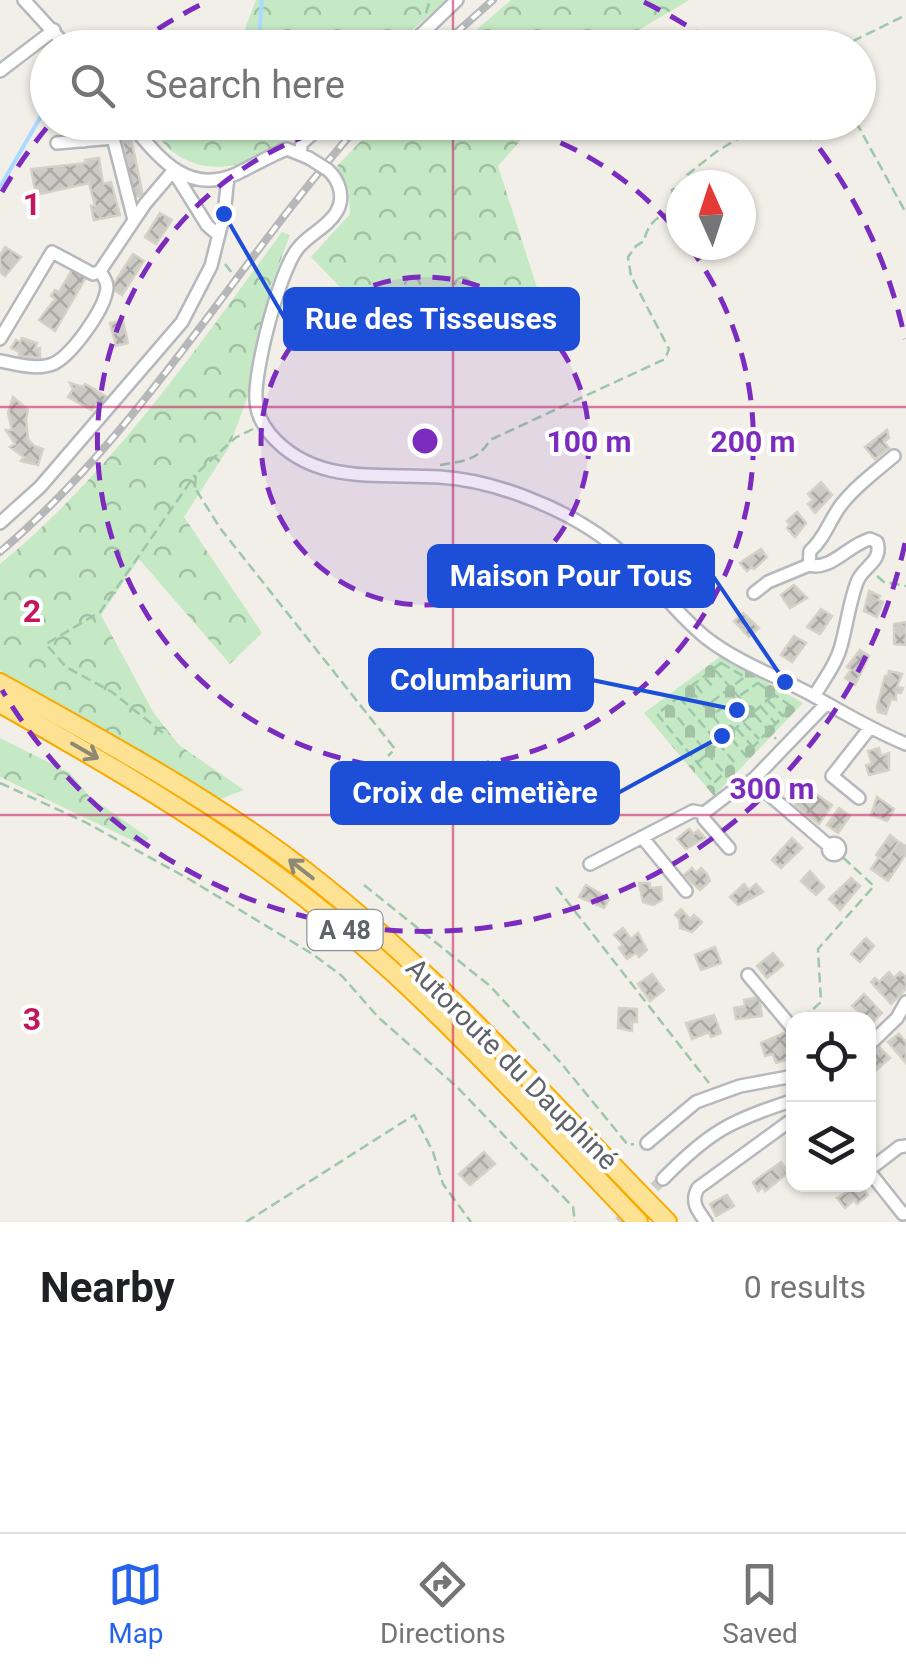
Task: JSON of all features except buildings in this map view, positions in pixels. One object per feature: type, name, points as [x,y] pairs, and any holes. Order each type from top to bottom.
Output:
[{"type":"highway","name":"Autoroute du Dauphiné","points":[[0,684],[172,782],[249,831],[330,892],[398,949],[492,1040],[667,1222]]},
{"type":"highway","name":"Autoroute du Dauphiné","points":[[0,703],[192,816],[326,914],[420,998],[638,1222]]},
{"type":"street","points":[[25,0],[54,30]]},
{"type":"street","points":[[426,30],[457,0]]},
{"type":"street","points":[[0,70],[30,48]]},
{"type":"street","points":[[57,143],[94,140]]},
{"type":"street","points":[[114,140],[134,220]]},
{"type":"street","points":[[145,140],[174,172],[217,234]]},
{"type":"street","points":[[304,155],[302,143],[305,140]]},
{"type":"street","points":[[174,172],[192,178],[228,177],[287,149],[333,174],[342,196],[337,212],[298,248],[284,274],[257,381],[256,400],[263,424],[284,449],[319,468],[341,474],[472,480],[570,518],[607,540],[707,638],[738,659],[814,696],[869,729],[905,741]]},
{"type":"street","points":[[0,340],[52,252],[94,274],[174,172]]},
{"type":"street","points":[[0,523],[40,487],[182,322],[211,266],[224,214],[228,177]]},
{"type":"street","points":[[0,362],[35,367],[55,363],[80,341],[106,294],[107,284],[100,270]]},
{"type":"street","points":[[809,565],[810,552],[826,534],[844,501],[894,456]]},
{"type":"street","points":[[754,594],[768,582],[809,565],[825,566],[860,542],[877,542],[877,559],[860,574],[848,606],[836,660],[814,696]]},
{"type":"street","points":[[590,864],[693,811],[704,813],[752,780],[826,704]]},
{"type":"street","points":[[860,798],[832,776],[869,729]]},
{"type":"street","points":[[752,780],[833,850]]},
{"type":"street","points":[[704,813],[704,819],[729,848]]},
{"type":"street","points":[[642,837],[686,892]]},
{"type":"street","points":[[748,976],[786,1021]]},
{"type":"street","points":[[876,1038],[897,1018],[906,1002]]},
{"type":"street","points":[[647,1143],[696,1102],[786,1078]]},
{"type":"street","points":[[663,1179],[695,1146],[730,1122],[788,1102]]},
{"type":"street","points":[[706,1222],[695,1207],[694,1194],[698,1188],[786,1124]]},
{"type":"street","points":[[876,1165],[906,1146]]},
{"type":"street","points":[[876,1179],[903,1216]]},
{"type":"path","points":[[876,30],[906,15]]},
{"type":"path","points":[[410,476],[442,464],[468,461],[482,452],[490,440],[665,359],[669,349],[632,276],[628,257],[661,214],[678,210],[672,190],[736,140]]},
{"type":"path","points":[[866,140],[906,214]]},
{"type":"path","points":[[213,252],[238,282]]},
{"type":"path","points":[[163,732],[112,692],[66,667],[46,644],[100,612],[196,474],[234,438],[263,424]]},
{"type":"path","points":[[196,474],[195,488],[220,528],[395,749],[388,756]]},
{"type":"path","points":[[868,568],[884,582],[906,586]]},
{"type":"path","points":[[722,663],[745,677],[705,707],[689,688],[704,677],[722,663]]},
{"type":"path","points":[[714,669],[784,747]]},
{"type":"path","points":[[704,677],[714,690]]},
{"type":"path","points":[[758,682],[792,707],[746,755],[712,715],[738,697],[758,682]]},
{"type":"path","points":[[695,684],[705,697]]},
{"type":"path","points":[[697,763],[774,694]]},
{"type":"path","points":[[679,697],[734,763],[714,783],[657,714],[668,706],[679,697]]},
{"type":"path","points":[[767,700],[783,716]]},
{"type":"path","points":[[668,706],[724,774]]},
{"type":"path","points":[[760,706],[776,724]]},
{"type":"path","points":[[744,722],[760,739]]},
{"type":"path","points":[[736,728],[753,747]]},
{"type":"path","points":[[0,782],[85,822],[189,879],[271,927],[342,976],[378,1018],[457,1088],[572,1207],[576,1222]]},
{"type":"path","points":[[810,1012],[820,1002],[818,949],[874,886],[833,850]]},
{"type":"path","points":[[364,885],[490,986],[561,1063],[628,1145],[647,1143]]},
{"type":"path","points":[[556,887],[717,1094]]},
{"type":"path","points":[[246,1222],[414,1115],[433,1152],[443,1184],[470,1222]]},
{"type":"green space","points":[[256,0],[446,0],[412,30],[245,30]]},
{"type":"green space","points":[[511,0],[689,0],[639,30],[477,30]]},
{"type":"green space","points":[[162,140],[287,140],[261,155],[226,166],[190,162]]},
{"type":"green space","points":[[362,140],[521,140],[498,166],[539,294],[428,331],[406,324],[383,292],[344,291],[311,257],[350,214],[349,191],[337,166]]},
{"type":"green space","points":[[282,232],[290,235],[271,286],[248,396],[229,447],[184,517],[262,633],[230,664],[139,559],[101,615],[153,712],[179,745],[244,790],[220,799],[0,671],[0,564],[41,528],[116,449],[185,364]]},
{"type":"green space","points":[[721,656],[803,703],[714,796],[644,713]]},
{"type":"green space","points":[[0,738],[70,773],[90,797],[149,838],[142,845],[0,777]]},
{"type":"waterway","points":[[260,30],[262,0]]},
{"type":"waterway","points":[[0,187],[30,135]]},
{"type":"tunnel","points":[[619,1222],[663,1179]]},
{"type":"railway","points":[[459,30],[493,0]]},
{"type":"railway","points":[[0,552],[100,453],[347,140]]},
{"type":"place","name":"Rue des Tisseuses","points":[[224,214]]},
{"type":"place","name":"Maison Pour Tous","points":[[785,682]]},
{"type":"place","name":"Columbarium","points":[[737,710]]},
{"type":"place","name":"Croix de cimetière","points":[[722,736]]}]
